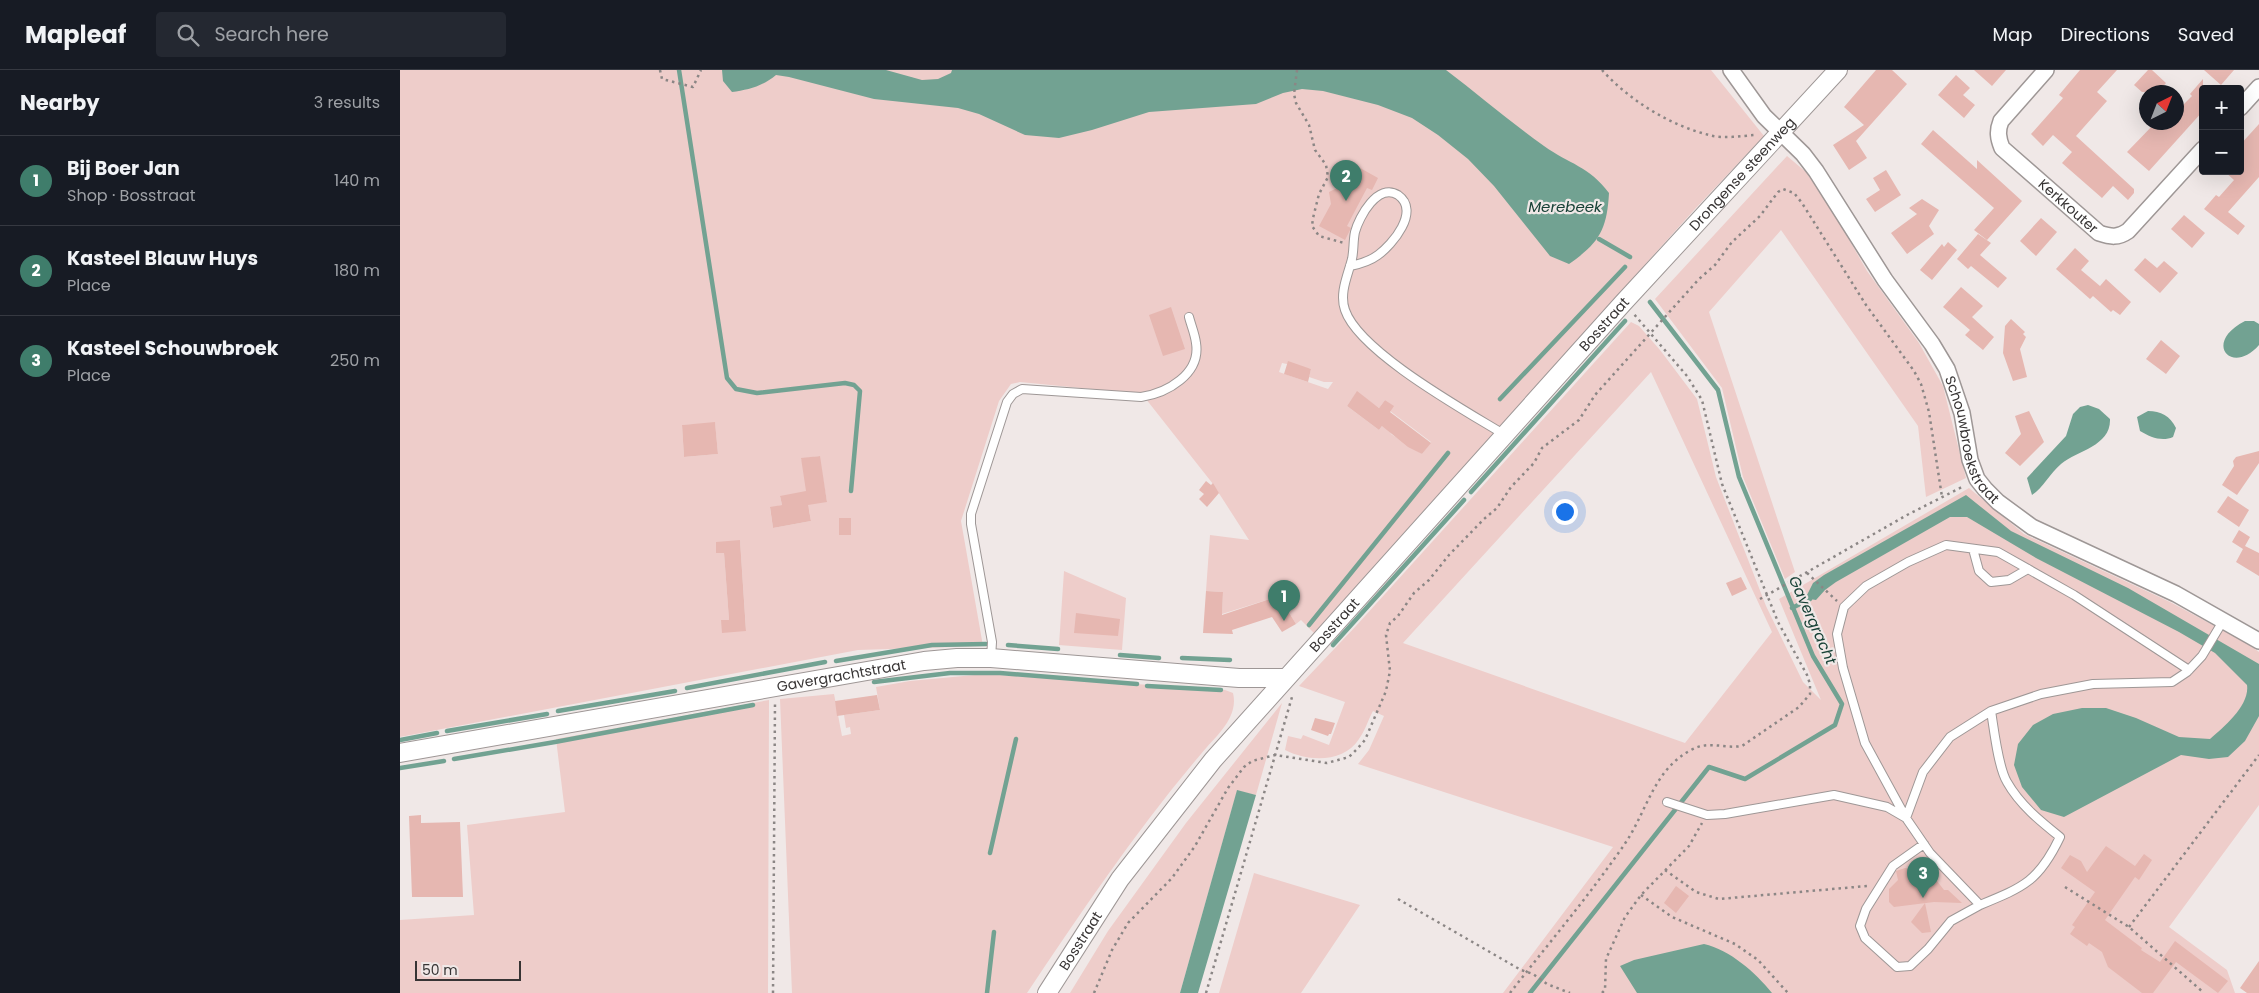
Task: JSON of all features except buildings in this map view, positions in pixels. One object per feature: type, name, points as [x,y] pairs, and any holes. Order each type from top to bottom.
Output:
[{"type":"street","name":"Schouwbroekstraat","points":[[1731,70],[1764,116],[1780,134],[1803,154],[1816,171],[1871,260],[1932,344],[1947,369],[1956,390],[1970,460],[1977,479],[1998,502],[2032,527],[2176,594],[2259,641]]},
{"type":"street","name":"Drongense steenweg","points":[[1647,278],[1838,70]]},
{"type":"street","name":"Kerkkouter","points":[[2046,70],[2001,121],[1998,129],[1998,139],[2002,148],[2099,233],[2110,237],[2120,236],[2128,232],[2199,153]]},
{"type":"street","points":[[2244,104],[2259,87]]},
{"type":"street","name":"Bosstraat","points":[[1047,993],[1120,879],[1213,760],[1282,681],[1647,278]]},
{"type":"street","name":"Gavergrachtstraat","points":[[400,752],[924,661],[957,658],[990,658],[1282,681]]},
{"type":"lane","points":[[1350,266],[1361,264],[1378,256],[1400,232],[1406,213],[1404,204],[1398,196],[1388,193],[1378,196],[1370,204],[1355,232],[1354,246],[1345,285],[1345,310],[1356,328],[1404,371],[1504,435]]},
{"type":"lane","points":[[990,658],[992,642],[971,524],[971,514],[1007,402],[1013,394],[1022,389],[1141,397],[1153,395],[1168,388],[1182,379],[1193,366],[1196,343],[1189,317]]},
{"type":"lane","points":[[1980,905],[1965,891],[1924,844],[1906,818],[1865,743],[1845,676],[1837,634],[1844,607],[1866,586],[1915,559],[1946,545],[1998,552],[2074,595],[2189,670]]},
{"type":"lane","points":[[1973,549],[1979,571],[1991,582],[2009,580],[2028,569]]},
{"type":"lane","points":[[1906,818],[1923,772],[1950,737],[1991,711],[2041,694],[2093,684],[2172,682],[2189,670],[2207,649],[2223,621]]},
{"type":"lane","points":[[1924,844],[1893,866],[1866,909],[1860,926],[1865,938],[1897,967],[1910,966],[1928,949],[1951,921],[1980,905],[2011,892],[2036,877],[2050,858],[2060,837],[2031,814],[2006,781],[1991,711]]},
{"type":"lane","points":[[1668,802],[1707,815],[1725,814],[1834,795],[1887,806],[1906,818]]},
{"type":"path","points":[[660,70],[662,79],[693,87],[701,70]]},
{"type":"path","points":[[1297,70],[1294,94],[1296,103],[1309,125],[1315,150],[1326,165],[1328,177],[1315,207],[1312,226],[1315,232],[1327,239],[1354,246]]},
{"type":"path","points":[[1602,70],[1618,88],[1661,116],[1710,136],[1735,137],[1780,134]]},
{"type":"path","points":[[1094,993],[1112,950],[1128,923],[1172,878],[1195,846],[1235,777],[1252,761],[1275,755],[1327,763],[1349,757],[1365,740],[1386,691],[1390,671],[1386,635],[1390,623],[1398,616],[1414,593],[1429,580],[1449,555],[1497,508],[1511,487],[1534,463],[1542,448],[1579,420],[1595,395],[1655,327],[1699,279],[1715,265],[1732,242],[1760,216],[1778,192],[1783,189],[1794,193],[1866,305],[1914,371],[1921,384],[1929,412],[1942,497]]},
{"type":"path","points":[[1510,993],[1625,843],[1661,774],[1676,759],[1702,744],[1742,746],[1806,701],[1810,694],[1810,684],[1807,675],[1778,622],[1722,484],[1702,400],[1687,376],[1651,332],[1623,303]]},
{"type":"path","points":[[1760,600],[1908,514],[1977,479]]},
{"type":"path","points":[[1807,573],[1826,591]]},
{"type":"path","points":[[1206,993],[1292,695],[1282,681]]},
{"type":"path","points":[[773,993],[775,687]]},
{"type":"path","points":[[2129,927],[2259,755]]},
{"type":"path","points":[[1602,993],[1606,992],[1606,958],[1625,917],[1641,895],[1689,846],[1707,815]]},
{"type":"path","points":[[1665,870],[1696,892],[1719,899],[1882,884]]},
{"type":"path","points":[[2065,887],[2129,927],[2204,993]]},
{"type":"path","points":[[1641,895],[1672,917],[1735,944],[1758,960],[1788,993]]},
{"type":"path","points":[[1398,899],[1526,973],[1533,974],[1546,984],[1570,993]]},
{"type":"shaded area","points":[[400,70],[1711,70],[1764,136],[1694,210],[1314,633],[1301,620],[1296,624],[1279,596],[1222,614],[1223,592],[1206,591],[1210,535],[1249,540],[1213,484],[1142,394],[1020,382],[1011,384],[999,401],[961,521],[983,646],[858,650],[400,737]],"holes":[[[1282,363],[1311,369],[1309,377],[1324,382],[1333,382],[1328,389],[1279,372]],[[1357,392],[1379,408],[1385,400],[1393,406],[1390,411],[1431,442],[1422,454],[1391,434],[1386,421],[1379,430],[1347,406]],[[715,423],[718,454],[684,457],[682,425]],[[819,456],[827,502],[801,459]],[[780,496],[802,512],[809,510],[811,521],[773,528],[770,508],[782,505]],[[740,540],[746,631],[721,621],[729,620],[724,553],[716,553]]]},
{"type":"shaded area","points":[[1787,156],[1806,172],[1834,213],[1867,271],[1919,343],[1943,386],[1966,478],[1926,497],[1918,426],[1781,230],[1709,312],[1795,572],[1785,579],[1743,477],[1722,388],[1655,299]]},
{"type":"shaded area","points":[[1631,322],[1639,326],[1660,350],[1697,399],[1716,477],[1766,606],[1803,682],[1821,700],[1779,599],[1969,488],[2024,534],[2170,602],[2248,644],[2259,652],[2259,805],[2169,927],[2227,970],[2235,993],[1503,993],[1613,847],[1358,764],[1369,750],[1384,716],[1373,711],[1359,739],[1344,753],[1325,758],[1315,758],[1304,757],[1285,750],[1288,736],[1301,739],[1303,735],[1329,745],[1345,702],[1299,686],[1356,626]],"holes":[[[1651,372],[1772,632],[1685,743],[1403,643]]]},
{"type":"shaded area","points":[[1064,571],[1126,598],[1122,650],[1059,645]]},
{"type":"shaded area","points":[[985,674],[1225,690],[1233,693],[1233,711],[1225,726],[1177,782],[1132,841],[1027,993],[792,993],[780,699],[834,694],[842,736],[851,734],[850,727],[846,728],[844,715],[880,710],[876,687],[910,681]]},
{"type":"shaded area","points":[[769,700],[768,993],[400,993],[400,920],[474,915],[467,825],[565,812],[556,739]]},
{"type":"shaded area","points":[[1282,703],[1256,795],[1237,791],[1180,993],[1070,993],[1108,931],[1186,823]]},
{"type":"shaded area","points":[[1254,873],[1360,905],[1301,993],[1219,993]]},
{"type":"water","name":"Merebeek","points":[[722,70],[886,70],[922,80],[938,79],[951,73],[952,70],[1446,70],[1519,128],[1594,177],[1609,193],[1608,206],[1600,234],[1588,249],[1569,264],[1550,256],[1494,186],[1468,159],[1438,135],[1412,118],[1378,105],[1323,91],[1302,89],[1283,93],[1256,104],[1149,112],[1059,138],[1025,135],[979,114],[958,108],[874,99],[776,75],[755,87],[732,92],[723,81]]},
{"type":"water","points":[[2245,321],[2254,321],[2259,324],[2259,345],[2249,354],[2231,357],[2226,353],[2223,346],[2225,338],[2232,330]]},
{"type":"water","points":[[2088,405],[2099,409],[2110,419],[2109,428],[2105,435],[2092,446],[2061,464],[2032,495],[2027,478],[2066,436],[2073,414],[2080,407]]},
{"type":"water","points":[[2148,411],[2161,413],[2171,420],[2176,428],[2173,437],[2165,439],[2156,438],[2140,431],[2137,417]]},
{"type":"water","points":[[1966,495],[2011,531],[2128,588],[2259,664],[2259,716],[2245,741],[2228,757],[2209,759],[2181,755],[2064,817],[2041,810],[2022,787],[2014,765],[2018,744],[2033,725],[2053,714],[2082,708],[2106,708],[2136,718],[2179,737],[2210,739],[2229,722],[2240,708],[2247,693],[2247,685],[2215,653],[2179,632],[2036,558],[1967,517],[1950,517],[1836,582],[1816,600],[1810,599],[1807,595],[1813,583],[1824,575]]},
{"type":"water","points":[[1237,790],[1256,795],[1198,993],[1180,993]]},
{"type":"water","points":[[1704,944],[1723,951],[1741,963],[1758,977],[1772,993],[1637,993],[1620,966],[1634,960]]},
{"type":"waterway","points":[[679,70],[727,378],[736,389],[757,393],[845,383],[854,385],[860,391],[851,491]]},
{"type":"waterway","name":"Gavergracht","points":[[1599,239],[1630,257]]},
{"type":"waterway","points":[[1500,399],[1625,267]]},
{"type":"waterway","name":"Gavergracht","points":[[1530,993],[1709,767],[1745,779],[1835,725],[1842,704],[1813,656],[1739,477],[1718,390],[1650,302]]},
{"type":"waterway","points":[[1471,492],[1625,321]]},
{"type":"waterway","points":[[1309,625],[1448,453]]},
{"type":"waterway","points":[[1333,645],[1464,500]]},
{"type":"waterway","points":[[1792,608],[1810,599]]},
{"type":"waterway","points":[[836,661],[932,645],[986,644]]},
{"type":"waterway","points":[[1008,645],[1058,649]]},
{"type":"waterway","points":[[1120,655],[1159,658]]},
{"type":"waterway","points":[[1182,658],[1230,660]]},
{"type":"waterway","points":[[687,688],[825,662]]},
{"type":"waterway","points":[[874,682],[950,673],[1000,673],[1137,684]]},
{"type":"waterway","points":[[1147,686],[1221,690]]},
{"type":"waterway","points":[[558,711],[675,691]]},
{"type":"waterway","points":[[454,759],[753,705]]},
{"type":"waterway","points":[[447,731],[547,714]]},
{"type":"waterway","points":[[400,740],[437,733]]},
{"type":"waterway","points":[[990,853],[1016,739]]},
{"type":"waterway","points":[[400,768],[444,761]]},
{"type":"waterway","points":[[987,993],[994,932]]},
{"type":"place","name":"Kasteel Blauw Huys","points":[[1346,201]]},
{"type":"place","name":"Bij Boer Jan","points":[[1284,621]]},
{"type":"place","name":"Kasteel Schouwbroek","points":[[1923,898]]}]
